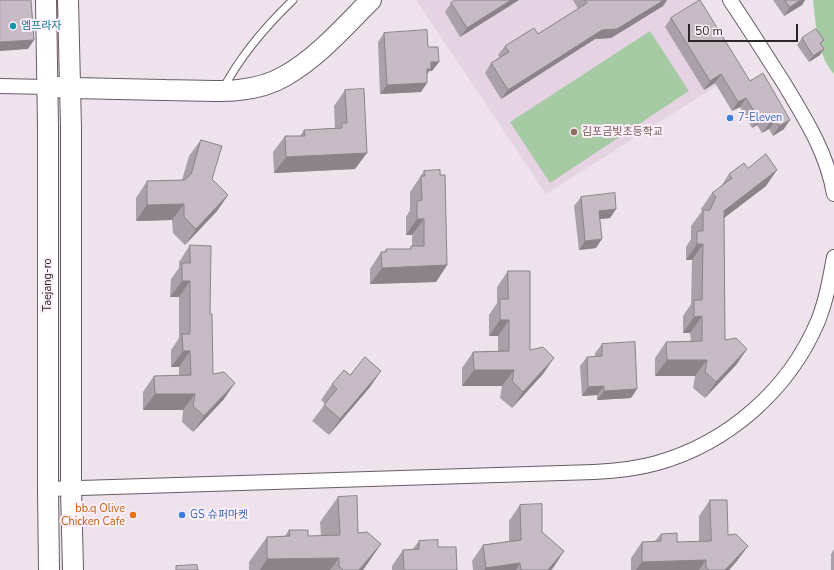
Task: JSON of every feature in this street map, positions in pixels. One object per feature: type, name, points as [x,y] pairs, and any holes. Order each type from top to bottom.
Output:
[{"type":"street","name":"Taejang-ro","points":[[46,0],[48,128],[49,570]]},
{"type":"street","points":[[68,0],[71,128],[71,488],[73,570]]},
{"type":"street","points":[[0,86],[222,91],[251,89],[284,77],[301,66],[318,52],[371,0]]},
{"type":"street","points":[[730,0],[765,53],[814,135],[826,163],[834,194]]},
{"type":"street","points":[[48,489],[606,471],[658,463],[706,444],[724,433],[761,403],[778,385],[794,364],[809,340],[818,321],[825,300],[834,257]]},
{"type":"lane","points":[[222,91],[232,72],[245,54],[263,31],[293,0]]},
{"type":"shaded area","name":"김포금빛초등학교","points":[[416,0],[697,0],[743,69],[546,194]]},
{"type":"green space","points":[[813,0],[834,0],[834,74],[824,58],[818,39]]},
{"type":"green space","points":[[650,31],[689,91],[550,183],[510,122]]},
{"type":"building","name":"엠프라자","points":[[0,0],[31,0],[34,40],[0,42]]},
{"type":"building","points":[[455,0],[511,0],[467,28],[451,3]]},
{"type":"building","points":[[585,0],[664,0],[617,29],[602,30],[508,90],[491,63],[509,52],[505,46],[534,28],[538,34],[587,3]]},
{"type":"building","points":[[700,0],[750,81],[763,73],[790,120],[779,126],[776,120],[769,124],[764,116],[759,119],[746,98],[738,102],[721,74],[710,81],[671,18]]},
{"type":"building","points":[[785,0],[801,0],[790,7]]},
{"type":"building","points":[[816,29],[824,40],[820,43],[824,49],[813,56],[802,38]]},
{"type":"building","points":[[427,30],[428,47],[438,47],[439,62],[431,62],[431,69],[427,69],[427,83],[387,85],[384,33]]},
{"type":"building","points":[[364,89],[367,153],[286,157],[285,136],[305,136],[304,130],[342,128],[342,123],[347,123],[345,90]]},
{"type":"building","points":[[201,140],[222,146],[212,179],[228,195],[196,229],[184,217],[184,204],[147,205],[147,181],[185,180],[191,174]]},
{"type":"building","points":[[766,154],[777,170],[724,211],[725,340],[736,338],[747,349],[716,382],[705,372],[707,360],[667,360],[666,342],[702,341],[702,316],[694,317],[694,300],[702,300],[703,244],[697,244],[697,231],[703,231],[703,210],[710,210],[716,197],[712,193],[732,178],[729,174],[744,163],[748,168]]},
{"type":"building","points":[[440,170],[440,175],[445,175],[447,265],[382,268],[381,252],[386,252],[386,249],[411,249],[411,246],[424,246],[424,219],[417,219],[417,201],[422,200],[421,176],[425,176],[424,171]]},
{"type":"building","points":[[615,193],[616,209],[599,211],[602,239],[585,241],[581,197]]},
{"type":"building","points":[[190,245],[211,246],[210,314],[212,314],[213,374],[224,372],[235,383],[204,416],[193,406],[195,394],[155,394],[154,376],[191,375],[190,351],[183,351],[182,334],[190,334],[190,281],[182,281],[182,263],[190,263]]},
{"type":"building","points":[[508,271],[530,271],[530,350],[543,347],[554,358],[523,392],[512,381],[514,370],[474,370],[473,352],[509,351],[509,320],[500,320],[500,299],[508,299]]},
{"type":"building","points":[[635,342],[637,389],[604,391],[604,386],[588,387],[587,357],[602,356],[602,344]]},
{"type":"building","points":[[365,357],[381,371],[340,419],[324,405],[337,389],[332,384],[344,370],[350,375]]},
{"type":"building","points":[[357,496],[358,533],[367,532],[381,544],[359,570],[343,570],[339,566],[339,558],[267,559],[267,537],[290,536],[289,530],[308,530],[308,536],[340,535],[338,497]]},
{"type":"building","points":[[710,500],[727,500],[728,535],[736,534],[748,546],[725,570],[709,570],[706,567],[706,560],[642,562],[642,542],[661,541],[661,534],[677,533],[677,542],[711,541]]},
{"type":"building","points":[[542,504],[542,532],[564,551],[548,570],[521,570],[520,563],[486,568],[483,545],[521,540],[520,505]]},
{"type":"building","points":[[438,540],[438,547],[456,547],[457,570],[404,570],[403,550],[419,549],[419,541]]},
{"type":"building","points":[[197,565],[198,570],[176,570],[176,566]]},
{"type":"place","name":"엠프라자","points":[[13,26]]},
{"type":"place","name":"7-Eleven","points":[[730,118]]},
{"type":"place","name":"김포금빛초등학교","points":[[574,132]]},
{"type":"place","name":"bb.q Olive Chicken Cafe","points":[[133,515]]},
{"type":"place","name":"GS 슈퍼마켓","points":[[182,515]]}]
